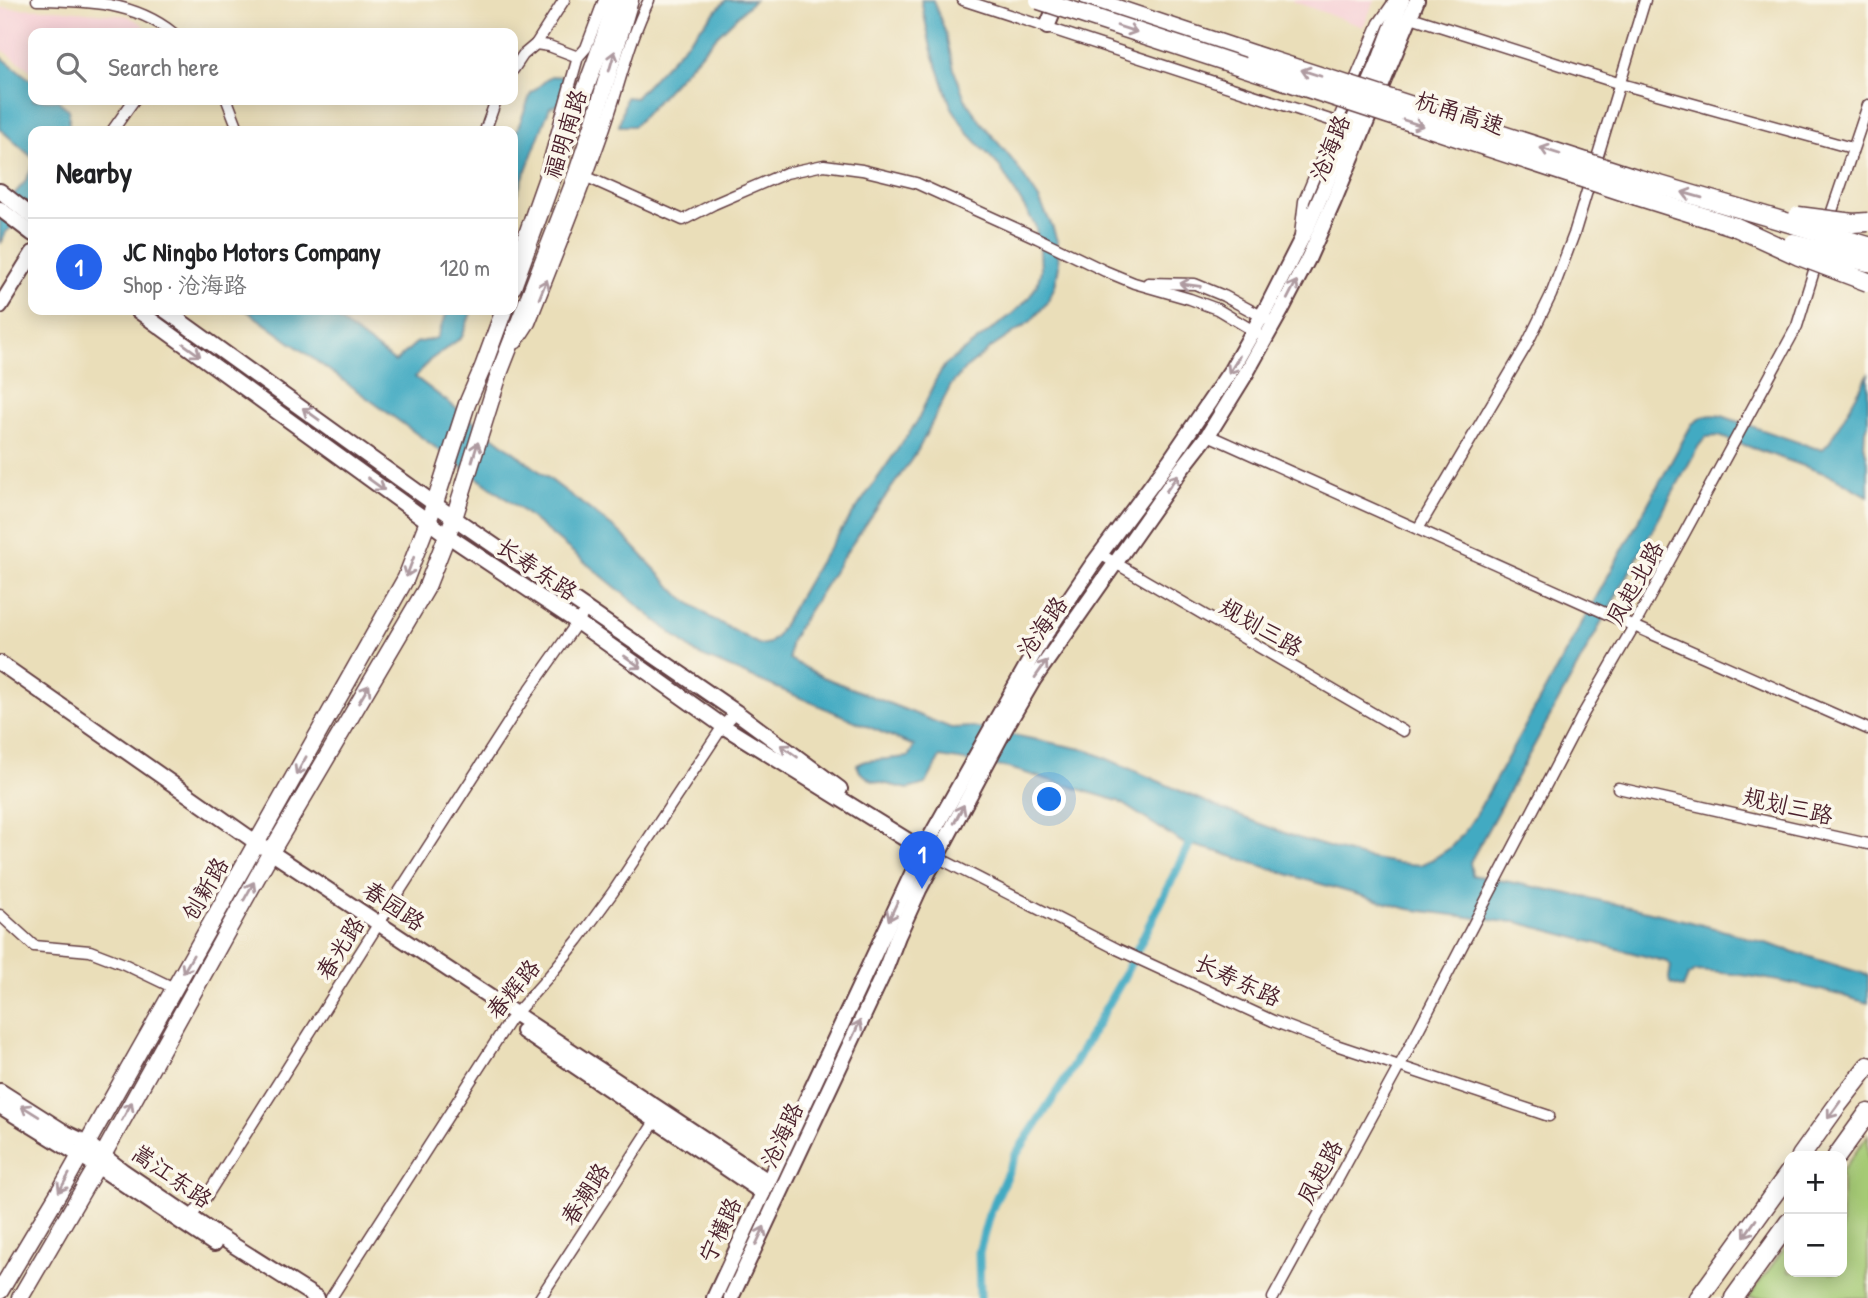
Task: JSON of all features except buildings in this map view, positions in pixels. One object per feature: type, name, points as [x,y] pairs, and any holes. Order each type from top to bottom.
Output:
[{"type":"highway","name":"杭甬高速","points":[[1039,0],[1736,227],[1868,262]]},
{"type":"highway","name":"杭甬高速","points":[[1090,0],[1639,179],[1868,246]]},
{"type":"highway","points":[[1745,210],[1853,223],[1868,222]]},
{"type":"highway","points":[[1736,227],[1798,256],[1868,282]]},
{"type":"highway","points":[[1805,1151],[1868,1066]]},
{"type":"highway","points":[[1841,1151],[1868,1113]]},
{"type":"highway","points":[[1699,1298],[1784,1180]]},
{"type":"highway","points":[[1734,1298],[1784,1229]]},
{"type":"main road","name":"福明南路","points":[[518,272],[569,114],[604,38],[616,0]]},
{"type":"main road","name":"福明南路","points":[[454,518],[501,371],[600,121],[630,0]]},
{"type":"main road","points":[[1047,27],[1058,0]]},
{"type":"main road","name":"沧海路","points":[[1268,320],[1377,66],[1402,0]]},
{"type":"main road","name":"沧海路","points":[[1096,560],[1170,460],[1231,370],[1260,334],[1309,257],[1417,0]]},
{"type":"main road","points":[[1,191],[28,221]]},
{"type":"main road","points":[[0,209],[28,222]]},
{"type":"main road","points":[[0,306],[28,261]]},
{"type":"main road","name":"长寿东路","points":[[144,315],[428,522],[577,622],[723,726],[930,853]]},
{"type":"main road","name":"长寿东路","points":[[172,315],[454,518],[736,712],[930,853]]},
{"type":"main road","points":[[435,503],[465,411],[502,315]]},
{"type":"main road","name":"沧海路","points":[[765,1187],[930,853],[1000,724],[1208,435],[1244,377],[1260,334]]},
{"type":"main road","name":"创新路","points":[[20,1298],[100,1160],[406,579],[435,503]]},
{"type":"main road","name":"创新路","points":[[0,1291],[174,988],[426,589],[454,518]]},
{"type":"main road","points":[[1000,724],[1040,642],[1096,560]]},
{"type":"main road","name":"春园路","points":[[0,663],[263,850]]},
{"type":"main road","name":"春园路","points":[[0,673],[765,1187]]},
{"type":"main road","name":"沧海路","points":[[732,1298],[885,970],[930,853]]},
{"type":"main road","name":"嵩江东路","points":[[0,1091],[65,1133],[83,1150]]},
{"type":"main road","name":"嵩江东路","points":[[0,1106],[100,1160],[300,1298]]},
{"type":"main road","name":"宁横路","points":[[714,1298],[765,1187]]},
{"type":"main road","name":"嵩江东路","points":[[187,1221],[317,1298]]},
{"type":"street","points":[[37,0],[107,4],[158,21],[167,28]]},
{"type":"street","points":[[518,62],[536,44],[564,0]]},
{"type":"street","points":[[518,251],[569,114],[578,57],[586,48],[604,0]]},
{"type":"street","points":[[501,371],[530,323],[587,177],[600,121],[619,83],[637,24],[649,0]]},
{"type":"street","points":[[962,0],[1336,122]]},
{"type":"street","points":[[1299,244],[1304,201],[1379,23],[1395,0]]},
{"type":"street","points":[[1419,529],[1526,346],[1551,295],[1574,234],[1645,0]]},
{"type":"street","points":[[1411,17],[1621,84],[1853,148]]},
{"type":"street","points":[[536,44],[578,57]]},
{"type":"street","points":[[116,126],[130,105]]},
{"type":"street","points":[[229,105],[237,126]]},
{"type":"street","points":[[487,126],[494,105]]},
{"type":"street","name":"凤起北路","points":[[1400,1065],[1582,716],[1797,326],[1868,105]]},
{"type":"street","points":[[587,177],[683,220],[786,173],[824,165],[862,170],[916,183],[1134,284],[1217,309],[1260,334]]},
{"type":"street","points":[[1134,284],[1195,284],[1268,320]]},
{"type":"street","points":[[483,367],[495,315]]},
{"type":"street","points":[[1208,435],[1868,729]]},
{"type":"street","name":"规划三路","points":[[1096,560],[1115,564],[1403,731]]},
{"type":"street","name":"春光路","points":[[187,1221],[206,1197],[526,695],[586,610]]},
{"type":"street","name":"春辉路","points":[[331,1298],[512,1017],[578,940],[723,726],[736,712]]},
{"type":"street","name":"规划三路","points":[[1618,788],[1868,844]]},
{"type":"street","name":"长寿东路","points":[[930,853],[1117,949],[1273,1021],[1336,1045],[1549,1116]]},
{"type":"street","points":[[0,915],[34,946],[90,951],[174,988]]},
{"type":"street","name":"凤起路","points":[[1273,1298],[1400,1065]]},
{"type":"street","name":"春潮路","points":[[540,1298],[659,1116]]},
{"type":"shaded area","points":[[1290,0],[1375,0],[1363,27]]},
{"type":"shaded area","points":[[0,8],[56,9],[128,16],[144,25],[142,28],[28,28],[28,68],[0,48]]},
{"type":"green space","points":[[1868,1135],[1868,1298],[1748,1298],[1784,1249],[1784,1277],[1847,1277],[1847,1164]]},
{"type":"water","points":[[726,0],[754,0],[634,126],[619,126],[626,97],[635,98]]},
{"type":"water","points":[[921,0],[933,0],[966,101],[1014,162],[1039,199],[1052,226],[1057,241],[1059,266],[1055,286],[1046,304],[1031,321],[991,348],[964,370],[951,385],[918,450],[843,557],[796,631],[790,643],[789,659],[823,677],[951,728],[973,727],[1087,750],[1224,810],[1295,837],[1362,857],[1420,865],[1450,848],[1477,813],[1692,424],[1706,416],[1722,416],[1823,449],[1868,375],[1868,422],[1864,445],[1868,462],[1868,496],[1832,476],[1719,436],[1706,437],[1698,447],[1470,862],[1472,875],[1684,920],[1868,975],[1868,1003],[1783,982],[1696,971],[1688,976],[1683,988],[1670,983],[1671,966],[1667,962],[1517,922],[1408,909],[1300,878],[1183,843],[1118,801],[1009,768],[940,757],[926,784],[908,789],[873,781],[860,772],[857,765],[865,761],[908,757],[914,746],[697,654],[519,508],[253,315],[332,315],[395,362],[416,343],[437,338],[446,315],[470,315],[462,337],[430,360],[415,377],[622,534],[679,595],[711,618],[760,645],[769,643],[776,637],[818,564],[918,420],[945,365],[1011,315],[1028,299],[1037,285],[1041,270],[1035,225],[1000,167],[968,133],[951,106],[931,48]]},
{"type":"water","points":[[0,56],[28,78],[28,105],[63,105],[69,110],[69,126],[28,126],[28,154],[0,129]]},
{"type":"water","points":[[551,76],[569,77],[563,103],[550,107],[518,191],[518,128],[531,93]]},
{"type":"water","points":[[28,176],[28,209],[6,232],[0,244],[0,210]]},
{"type":"waterway","points":[[980,1298],[979,1252],[989,1215],[1015,1156],[1065,1080],[1122,980],[1194,835]]},
{"type":"place","name":"JC Ningbo Motors Company","points":[[922,889]]}]
